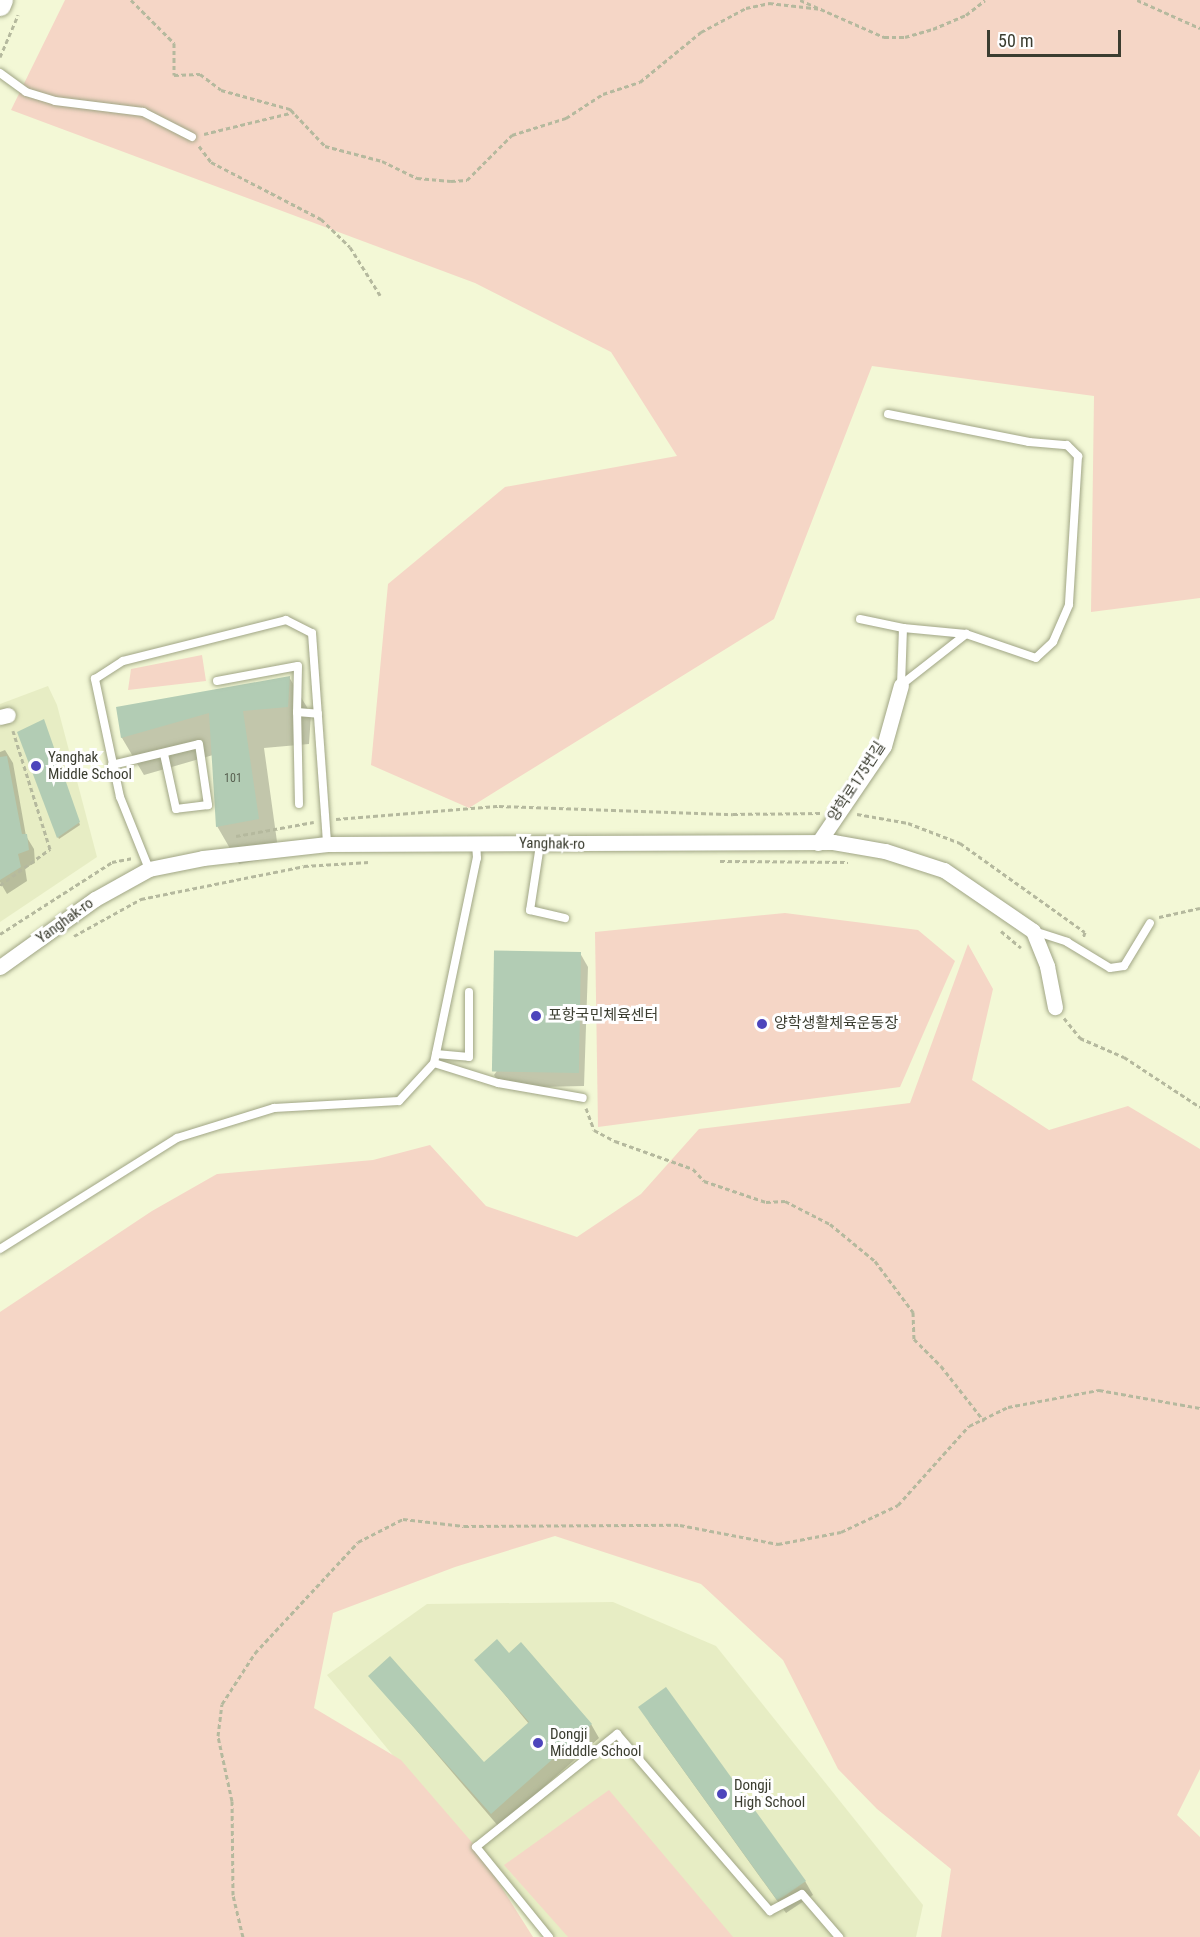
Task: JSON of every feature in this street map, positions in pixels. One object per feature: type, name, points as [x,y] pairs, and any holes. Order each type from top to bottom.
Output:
[{"type":"street","name":"양학로175번길","points":[[818,843],[884,746],[901,685]]},
{"type":"street","name":"Yanghak-ro","points":[[0,968],[94,899],[149,869],[203,858],[327,844],[818,843],[885,851],[944,870],[1033,930]]},
{"type":"street","points":[[1033,930],[1047,966],[1055,1007]]},
{"type":"lane","points":[[0,73],[27,92],[45,98],[143,112],[192,136]]},
{"type":"lane","points":[[860,619],[903,628],[966,634],[1036,658],[1053,642],[1069,605],[1078,456],[1067,445],[1029,442],[888,414]]},
{"type":"lane","points":[[149,869],[120,797],[94,680],[123,661],[286,620],[312,633],[327,844]]},
{"type":"lane","points":[[901,685],[903,628]]},
{"type":"lane","points":[[901,685],[966,634]]},
{"type":"lane","points":[[217,681],[298,666],[299,804]]},
{"type":"lane","points":[[297,712],[318,714]]},
{"type":"lane","points":[[112,765],[199,744],[208,805],[176,809],[164,754]]},
{"type":"lane","points":[[0,1249],[177,1138],[274,1108],[399,1101],[434,1064],[477,858],[476,842]]},
{"type":"lane","points":[[540,844],[530,910],[565,918]]},
{"type":"lane","points":[[1033,930],[1067,942],[1110,968],[1124,966],[1150,923]]},
{"type":"lane","points":[[436,1054],[469,1057],[469,992]]},
{"type":"lane","points":[[434,1064],[498,1083],[583,1098]]},
{"type":"lane","points":[[549,1937],[476,1846],[617,1734],[770,1911],[802,1894],[839,1937]]},
{"type":"path","points":[[131,0],[174,43],[174,75],[200,74],[221,90],[295,111],[325,146],[382,161],[417,178],[467,180],[513,135],[566,118],[603,94],[640,82],[701,32],[746,8],[769,3],[822,9]]},
{"type":"path","points":[[800,0],[871,34],[905,37],[966,15],[985,0]]},
{"type":"path","points":[[1137,0],[1200,28]]},
{"type":"path","points":[[0,57],[8,5]]},
{"type":"path","points":[[295,111],[192,136],[211,162],[321,219],[350,247],[380,295]]},
{"type":"path","points":[[0,885],[50,849],[4,716]]},
{"type":"path","points":[[1150,923],[1161,915],[1200,908]]},
{"type":"path","points":[[1055,1007],[1080,1038],[1124,1057],[1200,1107]]},
{"type":"path","points":[[583,1098],[594,1131],[693,1169],[704,1181],[766,1202],[785,1201],[830,1224],[875,1261],[913,1312],[914,1339],[941,1366],[984,1421]]},
{"type":"path","points":[[243,1937],[233,1895],[232,1801],[218,1736],[222,1704],[255,1653],[358,1542],[404,1519],[464,1526],[680,1525],[778,1544],[841,1532],[898,1505],[969,1426],[984,1421],[1008,1407],[1099,1390],[1200,1408]]},
{"type":"shaded area","points":[[65,0],[1200,0],[1200,598],[1091,612],[1094,396],[872,366],[774,619],[469,808],[371,765],[388,584],[505,487],[677,456],[611,352],[475,283],[11,110]]},
{"type":"shaded area","points":[[202,655],[206,681],[128,690],[131,669]]},
{"type":"shaded area","name":"Yanghak Middle School","points":[[48,686],[57,705],[97,857],[0,922],[0,704]]},
{"type":"shaded area","name":"양학생활체육운동장","points":[[785,913],[918,930],[955,961],[900,1087],[598,1127],[595,932]]},
{"type":"shaded area","points":[[968,944],[993,989],[972,1080],[1049,1130],[1128,1106],[1200,1149],[1200,1769],[1177,1815],[1200,1837],[1200,1937],[941,1937],[951,1869],[877,1809],[838,1769],[783,1660],[701,1584],[555,1536],[455,1567],[333,1613],[314,1708],[401,1760],[476,1847],[533,1937],[0,1937],[0,1312],[152,1211],[217,1174],[373,1160],[430,1145],[486,1206],[577,1237],[641,1194],[699,1129],[910,1103]]},
{"type":"shaded area","points":[[613,1602],[716,1646],[923,1905],[916,1937],[547,1937],[495,1880],[327,1675],[427,1604]]},
{"type":"shaded area","points":[[609,1790],[733,1937],[568,1937],[504,1865]]},
{"type":"building","points":[[290,676],[288,707],[243,711],[259,819],[216,827],[209,713],[121,738],[116,707]]},
{"type":"building","points":[[44,719],[80,822],[57,838],[17,732]]},
{"type":"building","points":[[7,756],[22,834],[27,834],[29,850],[18,854],[21,867],[0,880],[0,757]]},
{"type":"building","name":"포항국민체육센터","points":[[494,950],[581,952],[579,1073],[492,1071]]},
{"type":"building","name":"Dongji Midddle School","points":[[497,1639],[509,1653],[521,1642],[592,1724],[491,1814],[368,1676],[390,1656],[484,1762],[529,1722],[474,1660]]},
{"type":"building","name":"Dongji High School","points":[[666,1687],[806,1881],[783,1897],[777,1900],[638,1707]]},
{"type":"place","name":"Yanghak Middle School","points":[[36,766]]},
{"type":"place","name":"포항국민체육센터","points":[[536,1016]]},
{"type":"place","name":"양학생활체육운동장","points":[[762,1024]]},
{"type":"place","name":"Dongji Midddle School","points":[[538,1743]]},
{"type":"place","name":"Dongji High School","points":[[722,1794]]}]
